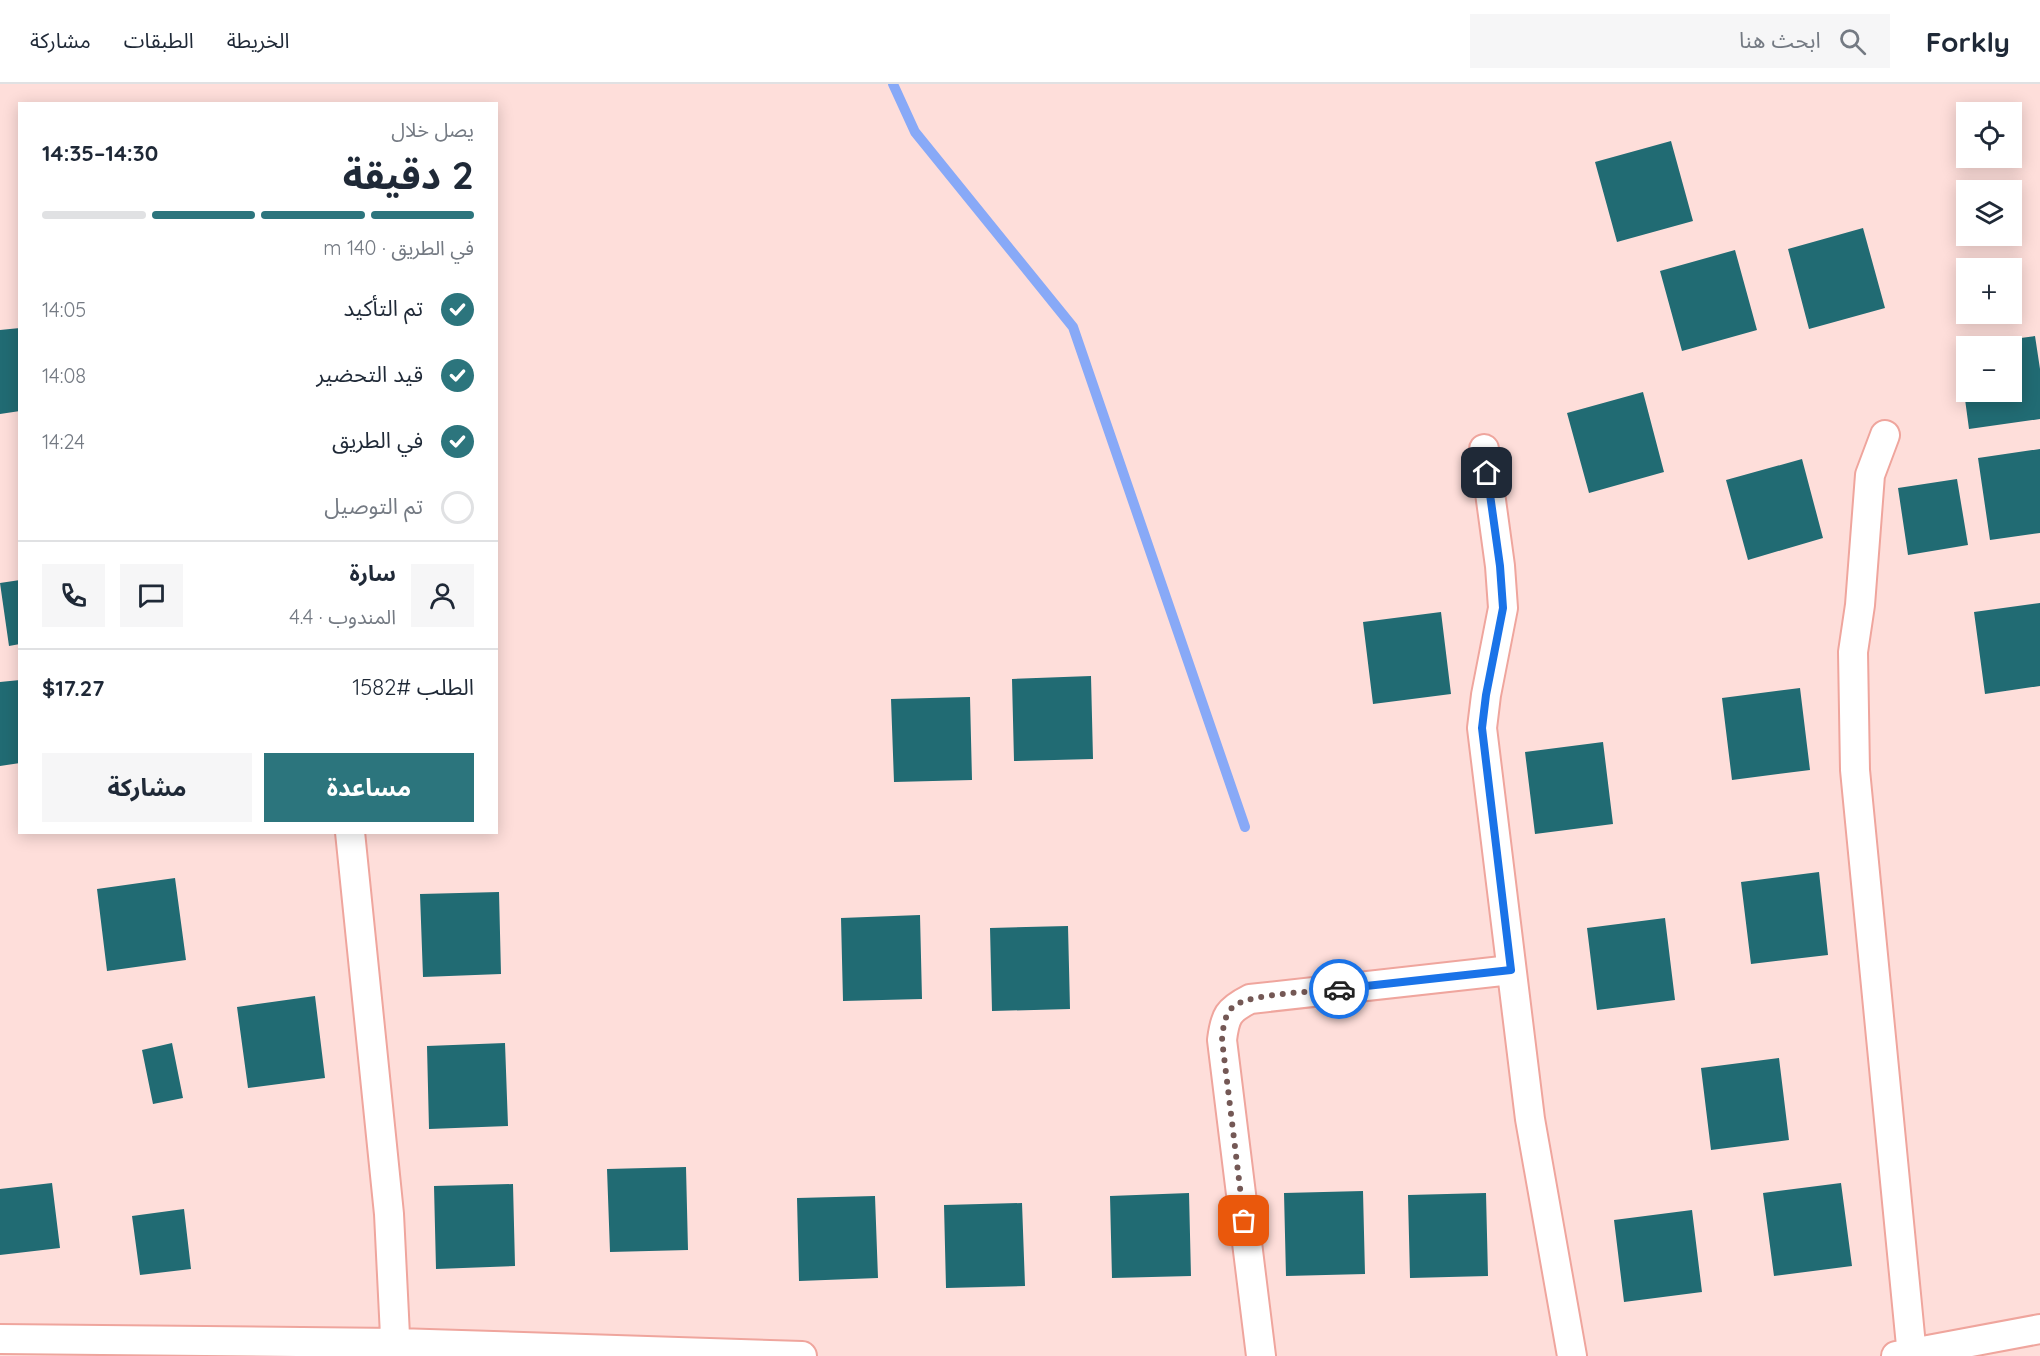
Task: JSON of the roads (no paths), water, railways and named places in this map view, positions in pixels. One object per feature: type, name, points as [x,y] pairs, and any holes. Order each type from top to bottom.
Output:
[{"type":"street","points":[[1885,435],[1870,475],[1860,605],[1853,652],[1855,770],[1906,1355],[2040,1329]]},
{"type":"street","points":[[1484,450],[1500,566],[1503,608],[1482,728],[1530,1119],[1572,1356]]},
{"type":"street","points":[[350,834],[388,1214],[397,1349]]},
{"type":"street","points":[[1261,1356],[1222,1040],[1224,1022],[1233,1007],[1250,999],[1511,970]]},
{"type":"street","points":[[6,1344],[802,1356]]},
{"type":"waterway","points":[[893,84],[915,132],[1073,327],[1245,827]]}]
